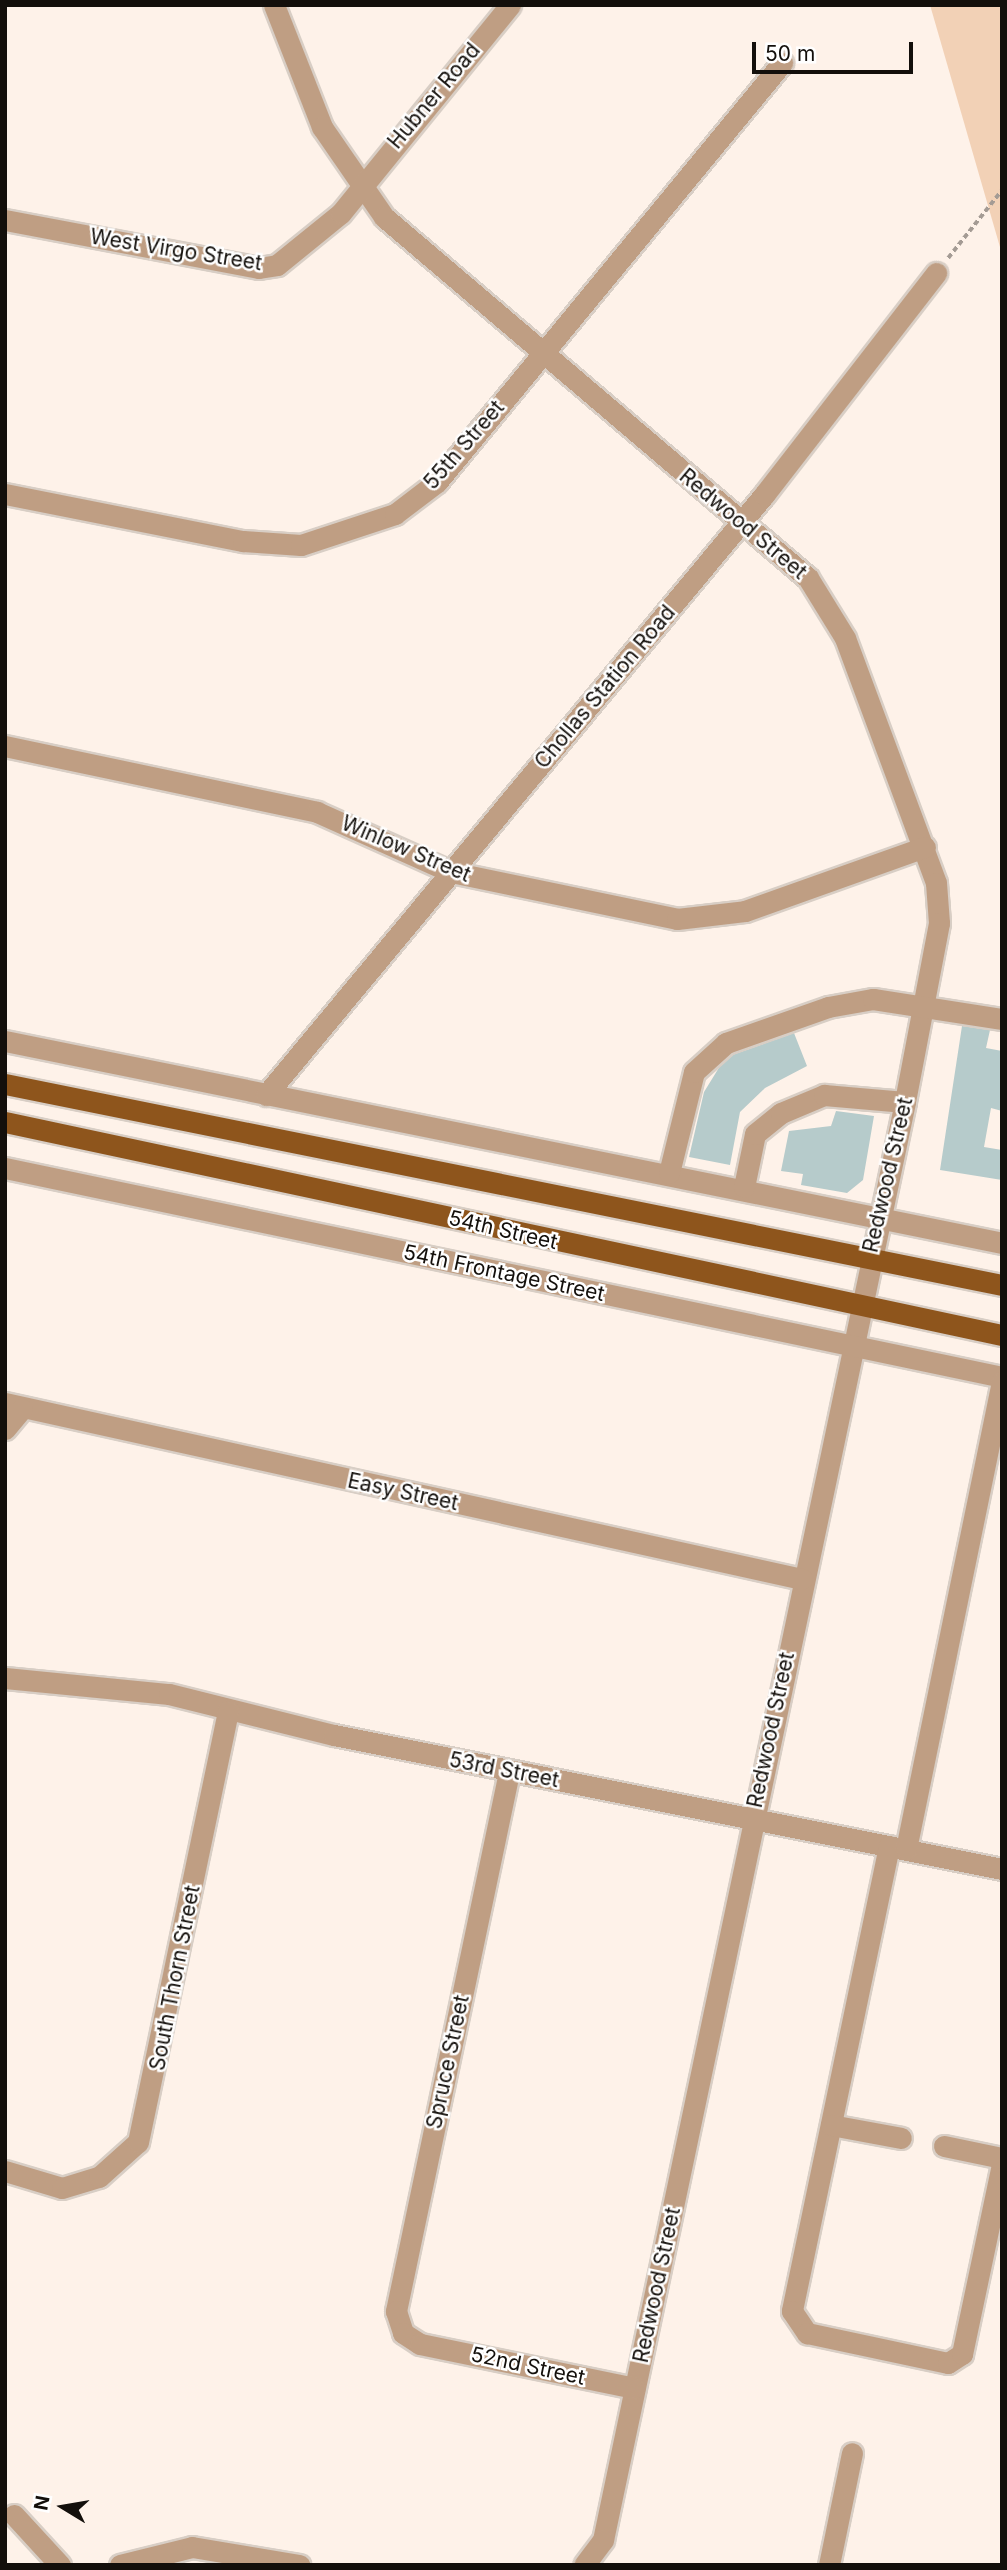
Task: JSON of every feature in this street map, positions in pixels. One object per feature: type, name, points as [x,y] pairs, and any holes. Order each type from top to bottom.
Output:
[{"type":"main road","points":[[5,1084],[1002,1285]]},
{"type":"main road","name":"54th Street","points":[[5,1122],[1002,1335]]},
{"type":"street","name":"Redwood Street","points":[[274,5],[322,127],[359,189],[539,354],[808,578],[845,638],[925,847],[939,923],[925,1005],[802,1579],[603,2540],[584,2565]]},
{"type":"street","name":"Hubner Road","points":[[359,189],[510,5]]},
{"type":"street","name":"55th Street","points":[[5,494],[243,541],[301,545],[340,536],[395,513],[437,482],[539,354],[782,63]]},
{"type":"street","name":"West Virgo Street","points":[[5,220],[259,268],[277,265],[341,213],[359,189]]},
{"type":"street","name":"Chollas Station Road","points":[[266,1095],[741,523],[936,273]]},
{"type":"street","name":"Winlow Street","points":[[5,746],[317,812],[451,872],[677,919],[745,911],[925,847]]},
{"type":"street","points":[[669,1173],[694,1072],[726,1043],[828,1007],[873,999],[1002,1019]]},
{"type":"street","points":[[5,1041],[266,1095],[744,1187],[878,1220],[1002,1243]]},
{"type":"street","points":[[744,1187],[755,1134],[781,1113],[824,1095],[905,1101]]},
{"type":"street","name":"54th Frontage Street","points":[[5,1168],[1002,1380]]},
{"type":"street","points":[[1002,1380],[997,1424],[831,2124],[792,2311],[807,2333],[948,2363],[962,2354],[1002,2165]]},
{"type":"street","points":[[5,1429],[14,1406]]},
{"type":"street","name":"Easy Street","points":[[14,1406],[802,1579]]},
{"type":"street","name":"53rd Street","points":[[5,1678],[169,1694],[228,1711],[509,1772],[1002,1869]]},
{"type":"street","name":"South Thorn Street","points":[[5,2171],[51,2188],[84,2183],[114,2168],[138,2142],[148,2117],[228,1711]]},
{"type":"street","name":"Spruce Street","points":[[420,2344],[403,2333],[396,2311],[509,1772]]},
{"type":"street","points":[[831,2124],[901,2138]]},
{"type":"street","points":[[944,2146],[1002,2158]]},
{"type":"street","name":"52nd Street","points":[[420,2344],[635,2388]]},
{"type":"street","points":[[829,2565],[852,2453]]},
{"type":"street","points":[[14,2515],[60,2565]]},
{"type":"street","points":[[120,2565],[192,2547],[300,2565]]},
{"type":"path","points":[[936,273],[1002,190]]},
{"type":"shaded area","points":[[930,5],[1002,5],[1002,254]]},
{"type":"building","points":[[962,1026],[990,1030],[986,1048],[1002,1051],[1002,1111],[991,1108],[984,1147],[1002,1150],[1002,1180],[940,1170]]},
{"type":"building","points":[[794,1033],[807,1066],[765,1088],[740,1112],[730,1165],[689,1157],[704,1092],[720,1066],[732,1055]]},
{"type":"building","points":[[836,1111],[874,1116],[863,1180],[847,1193],[801,1185],[803,1174],[781,1171],[789,1131],[831,1126]]}]
